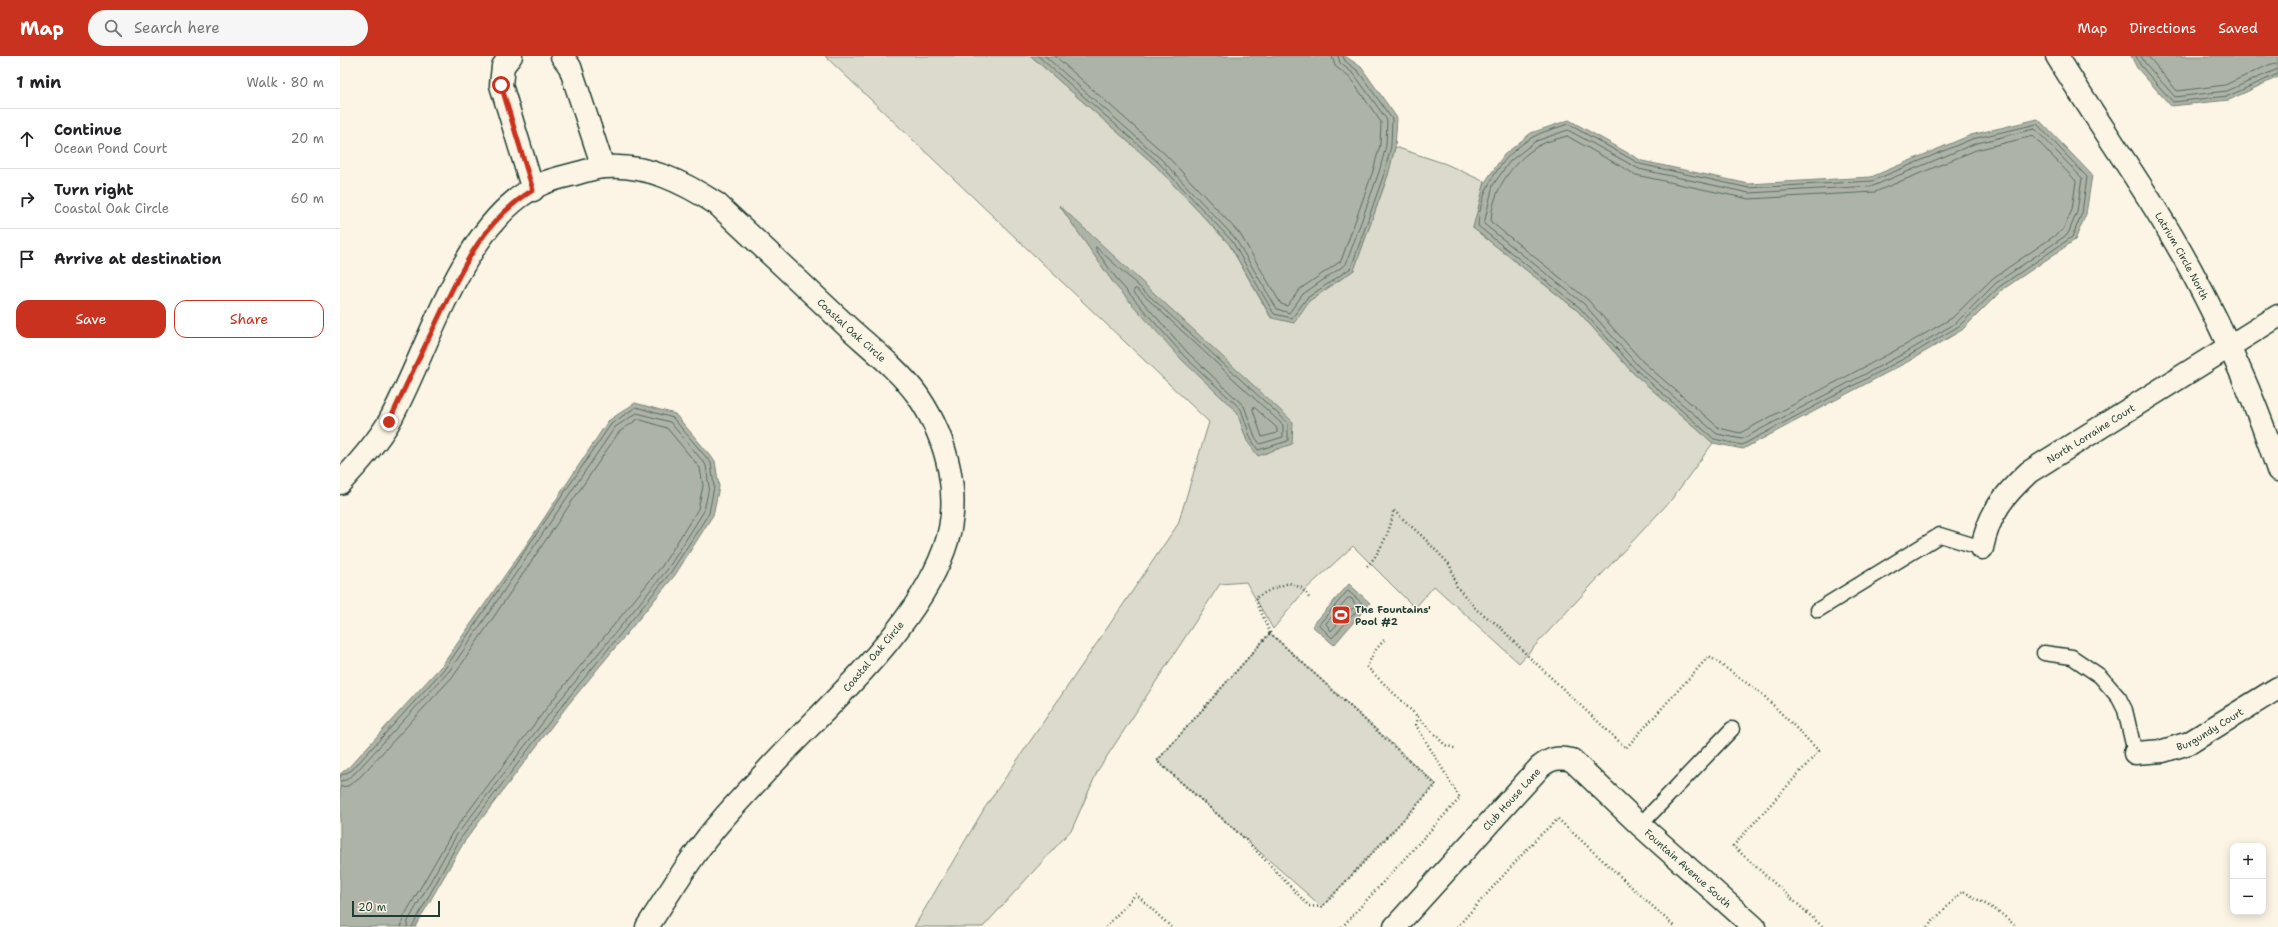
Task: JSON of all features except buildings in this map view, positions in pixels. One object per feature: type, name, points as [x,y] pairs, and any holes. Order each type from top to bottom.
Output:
[{"type":"street","points":[[511,56],[503,66],[501,85],[533,190]]},
{"type":"street","points":[[562,56],[570,67],[603,167]]},
{"type":"street","name":"Latrium Circle North","points":[[2057,56],[2186,262],[2229,347],[2278,470]]},
{"type":"street","name":"Coastal Oak Circle","points":[[340,483],[364,459],[389,422],[465,262],[484,234],[517,200],[546,182],[603,167],[626,167],[659,174],[690,186],[717,204],[882,359],[916,394],[935,425],[948,459],[952,490],[951,520],[944,550],[926,586],[899,627],[844,692],[773,764],[720,822],[682,872],[647,927]]},
{"type":"street","name":"North Lorraine Court","points":[[1982,548],[1995,510],[2007,493],[2029,472],[2278,316]]},
{"type":"street","name":"Burgundy Court","points":[[2135,753],[2163,751],[2189,743],[2278,688]]},
{"type":"street","name":"Club House Lane","points":[[1395,927],[1540,767],[1549,760],[1561,757],[1572,760],[1640,826]]},
{"type":"street","name":"Fountain Avenue South","points":[[1640,826],[1754,927]]},
{"type":"lane","points":[[1818,610],[1940,535],[1982,548]]},
{"type":"lane","points":[[2044,653],[2072,657],[2100,676],[2119,698],[2125,710],[2135,753]]},
{"type":"lane","points":[[1640,826],[1732,729]]},
{"type":"path","points":[[1367,566],[1384,540],[1393,518],[1393,510],[1422,536],[1450,565],[1457,587],[1466,598],[1498,626],[1527,655]]},
{"type":"path","points":[[1270,633],[1157,761],[1242,836],[1309,906],[1322,907],[1436,785],[1270,633],[1255,598],[1272,589],[1289,583],[1302,588],[1310,598]]},
{"type":"path","points":[[1384,640],[1374,652],[1367,667],[1445,745],[1457,749]]},
{"type":"path","points":[[1342,927],[1460,798],[1416,725],[1418,717]]},
{"type":"path","points":[[1457,927],[1538,837],[1558,819],[1675,927]]},
{"type":"path","points":[[1926,927],[1962,891],[1999,912],[2017,927]]},
{"type":"path","points":[[1106,927],[1136,894],[1172,927]]},
{"type":"shaded area","points":[[825,56],[1031,56],[1156,166],[1229,244],[1271,318],[1309,301],[1354,270],[1388,175],[1395,147],[1446,164],[1485,182],[1473,228],[1578,311],[1633,373],[1713,443],[1671,500],[1519,663],[1434,586],[1415,608],[1353,546],[1306,589],[1273,629],[1246,582],[1220,584],[1098,770],[1072,829],[983,927],[914,927],[984,809],[1178,524],[1209,422]],"holes":[[[1061,207],[1292,443],[1247,441],[1237,412],[1115,285]]]},
{"type":"shaded area","points":[[1270,633],[1436,784],[1322,907],[1157,761]]},
{"type":"water","points":[[1031,56],[1345,56],[1361,67],[1397,118],[1395,147],[1388,175],[1354,270],[1309,301],[1294,323],[1272,318],[1229,244],[1156,166]]},
{"type":"water","points":[[2131,56],[2278,56],[2278,77],[2229,100],[2171,106],[2137,68]]},
{"type":"water","points":[[2038,119],[2092,175],[2086,214],[2075,240],[2002,290],[1962,330],[1909,361],[1743,449],[1713,443],[1633,373],[1578,311],[1473,228],[1485,182],[1504,155],[1531,133],[1569,120],[1642,161],[1749,184],[1871,177],[1971,135]]},
{"type":"water","points":[[1059,205],[1293,422],[1292,444],[1258,456],[1247,441],[1237,412],[1182,360],[1115,285]]},
{"type":"water","points":[[635,403],[675,414],[715,461],[719,487],[713,515],[675,575],[567,706],[464,842],[415,927],[340,927],[340,774],[349,767],[443,664],[533,535],[608,421]]},
{"type":"water","name":"The Fountains' Pool #2","points":[[1349,584],[1370,603],[1334,645],[1312,626]]},
{"type":"place","name":"The Fountains' Pool #2","points":[[1341,615]]},
{"type":"route","points":[[389,422],[465,262],[487,228],[517,200],[533,190],[501,85]]}]
